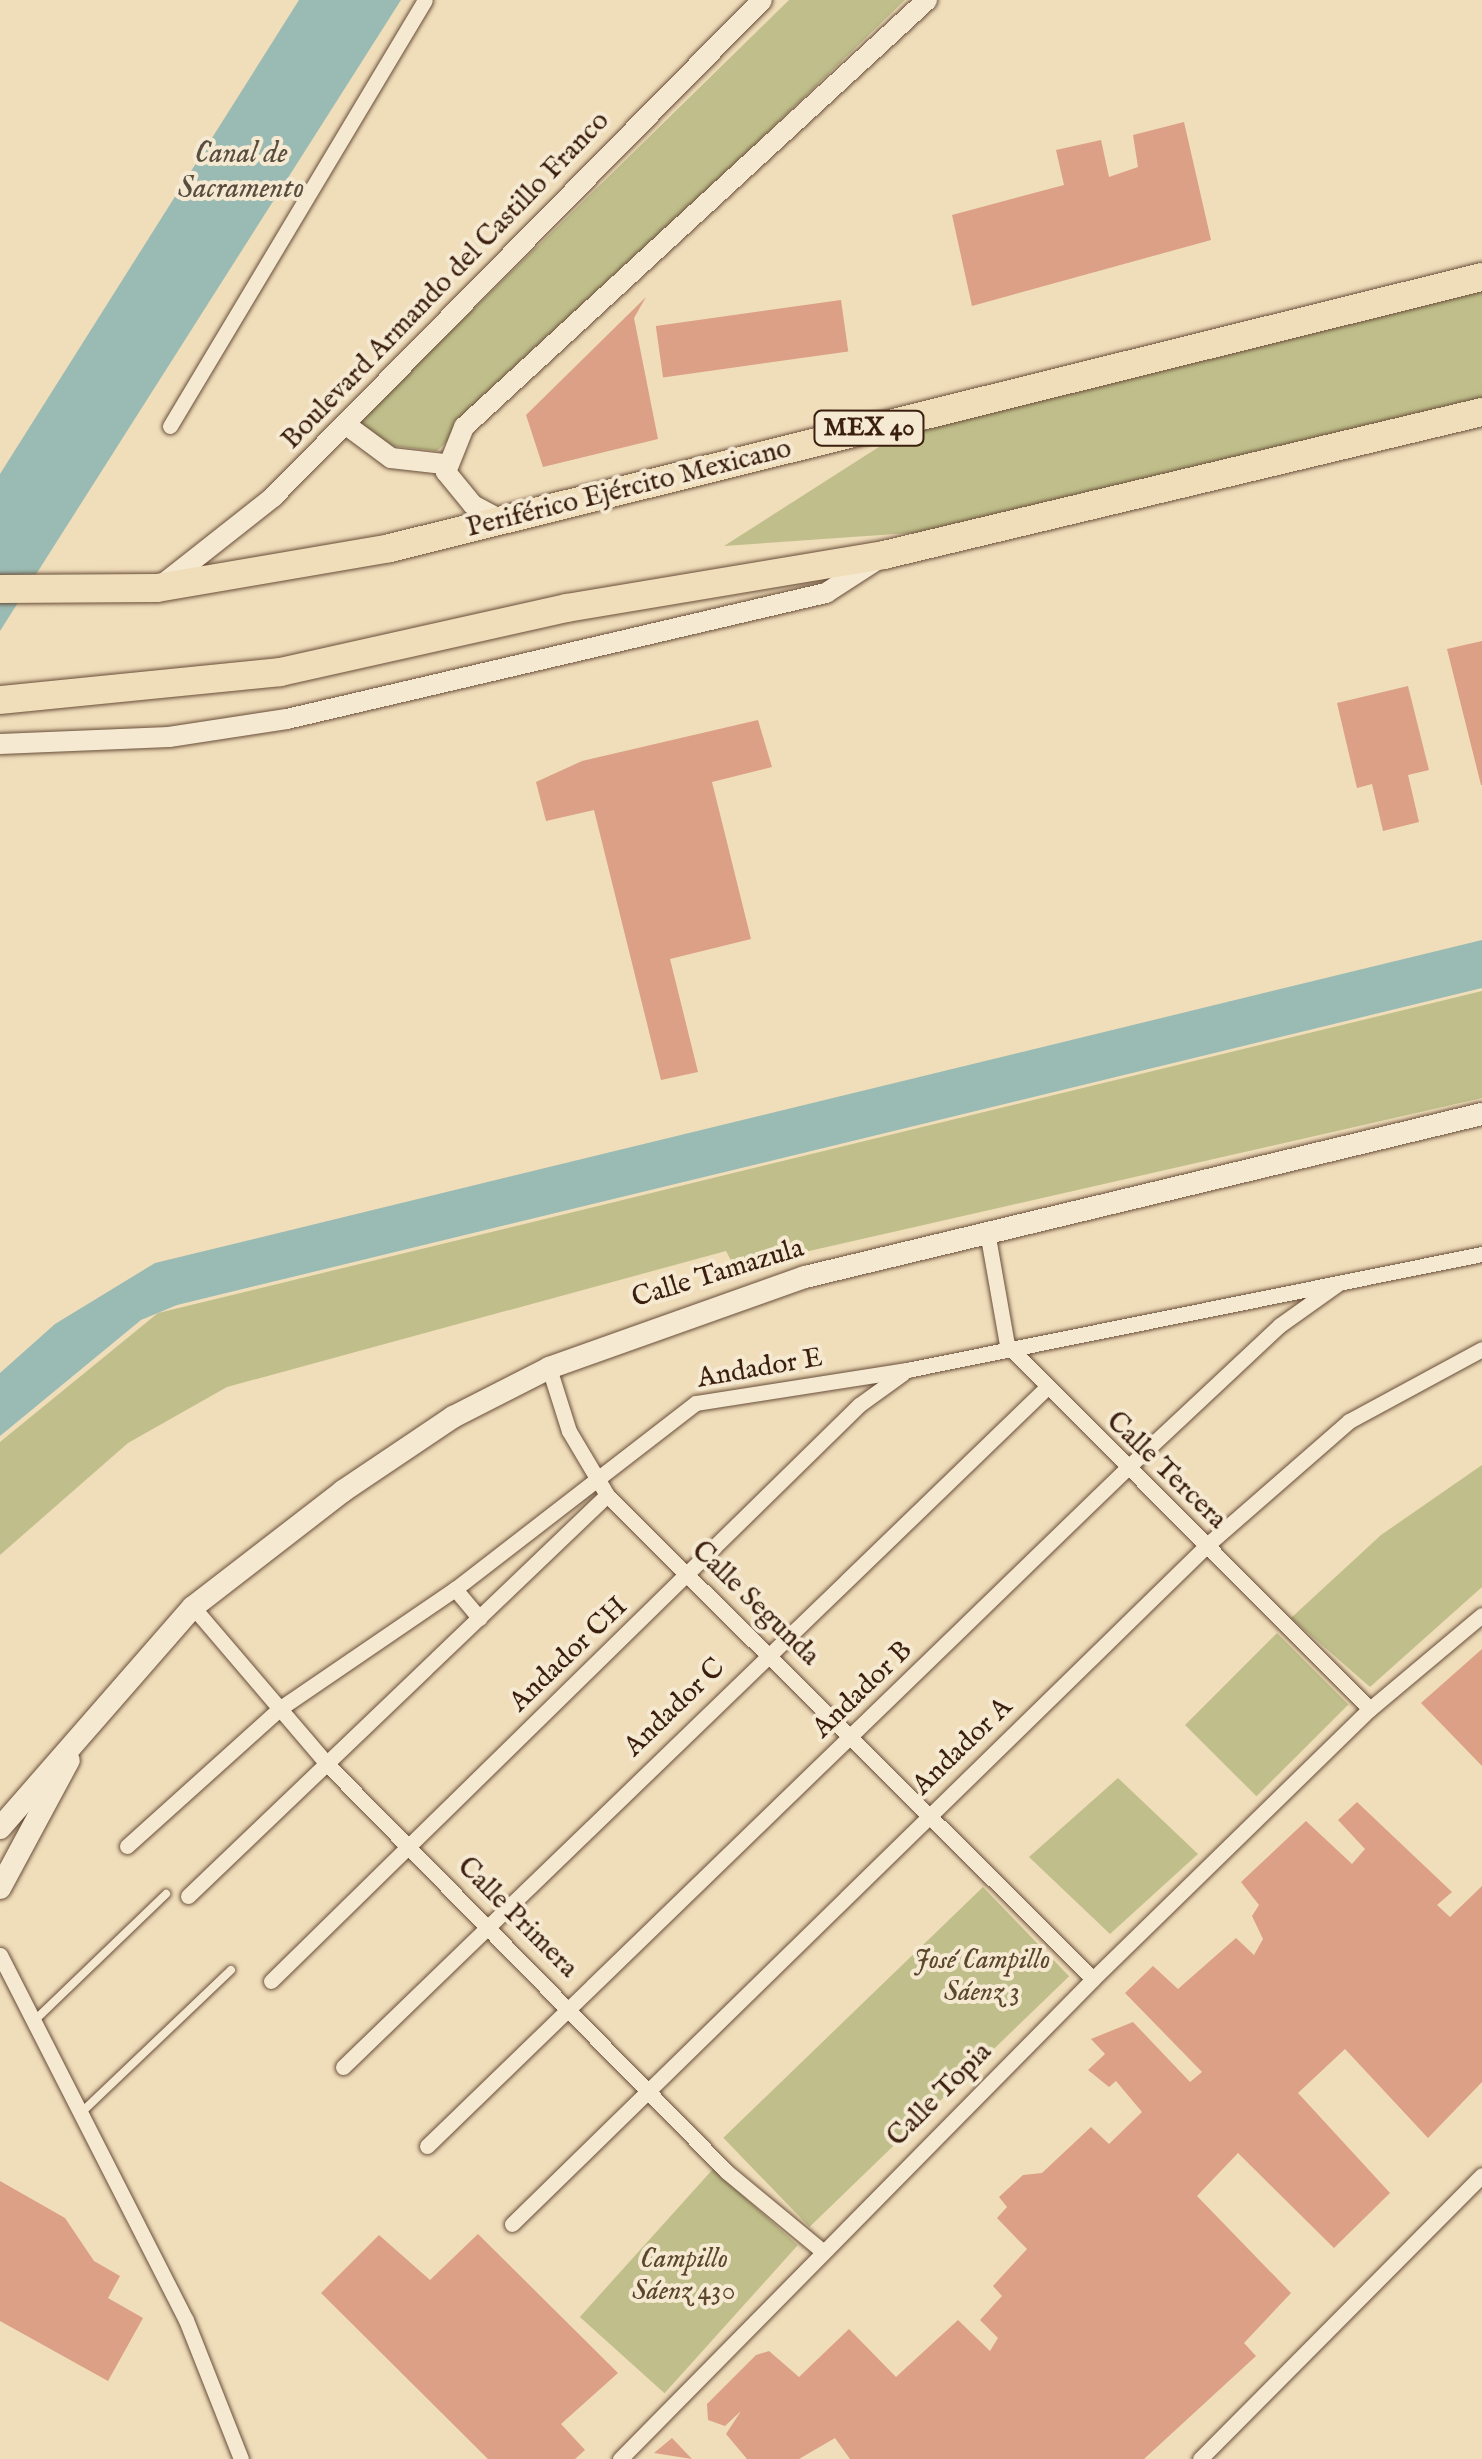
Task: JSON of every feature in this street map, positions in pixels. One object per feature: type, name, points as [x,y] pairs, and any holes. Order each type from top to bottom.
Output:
[{"type":"highway","name":"Periférico Ejército Mexicano","points":[[0,589],[54,592],[157,588],[504,521],[1482,277]]},
{"type":"highway","points":[[0,700],[244,678],[567,608],[884,555],[1482,412]]},
{"type":"main road","name":"Calle Tamazula","points":[[87,1726],[193,1607],[390,1459],[549,1368],[713,1302],[1482,1114]]},
{"type":"main road","points":[[0,1828],[87,1726]]},
{"type":"main road","points":[[0,1888],[87,1726]]},
{"type":"street","points":[[170,426],[425,0]]},
{"type":"street","name":"Boulevard Armando del Castillo Franco","points":[[157,588],[238,527],[345,424],[762,0]]},
{"type":"street","points":[[444,464],[464,427],[927,0]]},
{"type":"street","points":[[345,424],[391,458],[444,464]]},
{"type":"street","points":[[444,464],[458,491],[504,521]]},
{"type":"street","points":[[0,744],[150,738],[287,719],[826,593],[884,555]]},
{"type":"street","name":"Calle Tercera","points":[[988,1237],[1008,1345],[1045,1389],[1125,1470],[1208,1544],[1370,1709]]},
{"type":"street","name":"Andador E","points":[[126,1846],[279,1709],[455,1589],[696,1403],[907,1370],[1008,1345],[1482,1254]]},
{"type":"street","name":"Andador B","points":[[427,2146],[568,2004],[854,1734],[1125,1470],[1280,1325],[1344,1280]]},
{"type":"street","name":"Andador A","points":[[512,2224],[1208,1544],[1349,1421],[1482,1348]]},
{"type":"street","name":"Calle Segunda","points":[[549,1368],[593,1479],[854,1734],[1093,1979]]},
{"type":"street","name":"Andador CH","points":[[271,1982],[408,1841],[859,1405],[907,1370]]},
{"type":"street","name":"Andador C","points":[[343,2067],[768,1652],[1045,1389]]},
{"type":"street","points":[[188,1896],[608,1495]]},
{"type":"street","points":[[455,1589],[480,1618]]},
{"type":"street","name":"Calle Primera","points":[[193,1607],[327,1764],[568,2004],[727,2172],[820,2250]]},
{"type":"street","name":"Calle Topia","points":[[620,2459],[820,2250],[1093,1979],[1370,1709],[1482,1615]]},
{"type":"street","points":[[0,1955],[84,2110],[186,2320],[242,2459]]},
{"type":"street","points":[[1200,2459],[1482,2175]]},
{"type":"lane","points":[[34,2020],[166,1894]]},
{"type":"lane","points":[[84,2110],[231,1970]]},
{"type":"green space","points":[[789,0],[905,0],[437,451],[383,445],[358,422]]},
{"type":"green space","points":[[1482,282],[1482,405],[939,531],[724,546],[921,420]]},
{"type":"green space","points":[[1482,991],[1482,1098],[735,1268],[726,1251],[227,1387],[128,1443],[0,1555],[0,1442],[158,1313]]},
{"type":"green space","points":[[1482,1465],[1482,1587],[1370,1687],[1291,1618],[1381,1535]]},
{"type":"green space","points":[[1277,1633],[1348,1704],[1256,1796],[1185,1725]]},
{"type":"green space","points":[[1118,1778],[1198,1854],[1110,1934],[1029,1857]]},
{"type":"green space","name":"José Campillo Sáenz 3","points":[[983,1887],[1069,1976],[809,2227],[723,2138]]},
{"type":"green space","name":"Campillo Sáenz 430","points":[[713,2169],[798,2245],[665,2393],[580,2317]]},
{"type":"water","name":"Canal de Sacramento","points":[[299,0],[401,0],[0,631],[0,474]]},
{"type":"water","points":[[1482,940],[1482,988],[177,1305],[141,1320],[0,1436],[0,1373],[55,1324],[155,1263]]},
{"type":"building","points":[[1184,122],[1211,240],[972,306],[952,215],[1064,185],[1056,150],[1101,140],[1109,177],[1138,167],[1133,135]]},
{"type":"building","points":[[646,297],[634,318],[658,439],[543,467],[526,415]]},
{"type":"building","points":[[841,300],[848,351],[663,378],[656,326]]},
{"type":"building","points":[[1482,641],[1482,785],[1481,785],[1447,649]]},
{"type":"building","points":[[1408,686],[1429,770],[1408,775],[1419,822],[1383,831],[1372,784],[1357,788],[1337,703]]},
{"type":"building","points":[[758,720],[772,767],[712,782],[751,939],[670,959],[698,1072],[661,1080],[594,810],[546,821],[536,782],[582,761]]},
{"type":"building","points":[[1482,1649],[1482,1766],[1421,1703]]},
{"type":"building","points":[[1357,1802],[1452,1892],[1437,1905],[1450,1917],[1482,1886],[1482,2082],[1428,2138],[1345,2049],[1298,2093],[1390,2193],[1334,2248],[1238,2153],[1197,2196],[1291,2293],[1244,2343],[1256,2356],[1144,2459],[850,2459],[835,2438],[799,2459],[747,2459],[726,2434],[741,2411],[725,2426],[708,2420],[707,2404],[756,2355],[769,2351],[799,2377],[849,2329],[896,2377],[958,2320],[990,2351],[998,2338],[980,2320],[1002,2296],[993,2286],[1027,2249],[997,2218],[1007,2207],[999,2197],[1023,2175],[1042,2173],[1091,2127],[1109,2144],[1142,2112],[1116,2081],[1109,2087],[1088,2070],[1105,2054],[1091,2039],[1133,2022],[1190,2082],[1202,2072],[1125,1993],[1153,1966],[1178,1989],[1236,1938],[1254,1955],[1263,1939],[1252,1916],[1259,1905],[1241,1882],[1306,1821],[1352,1864],[1365,1849],[1338,1820]]},
{"type":"building","points":[[0,2181],[65,2218],[94,2261],[120,2276],[108,2298],[143,2318],[108,2381],[0,2321]]},
{"type":"building","points":[[478,2234],[618,2373],[561,2424],[585,2450],[575,2459],[488,2459],[321,2293],[379,2235],[430,2280]]},
{"type":"building","points":[[672,2438],[692,2459],[654,2453]]}]
